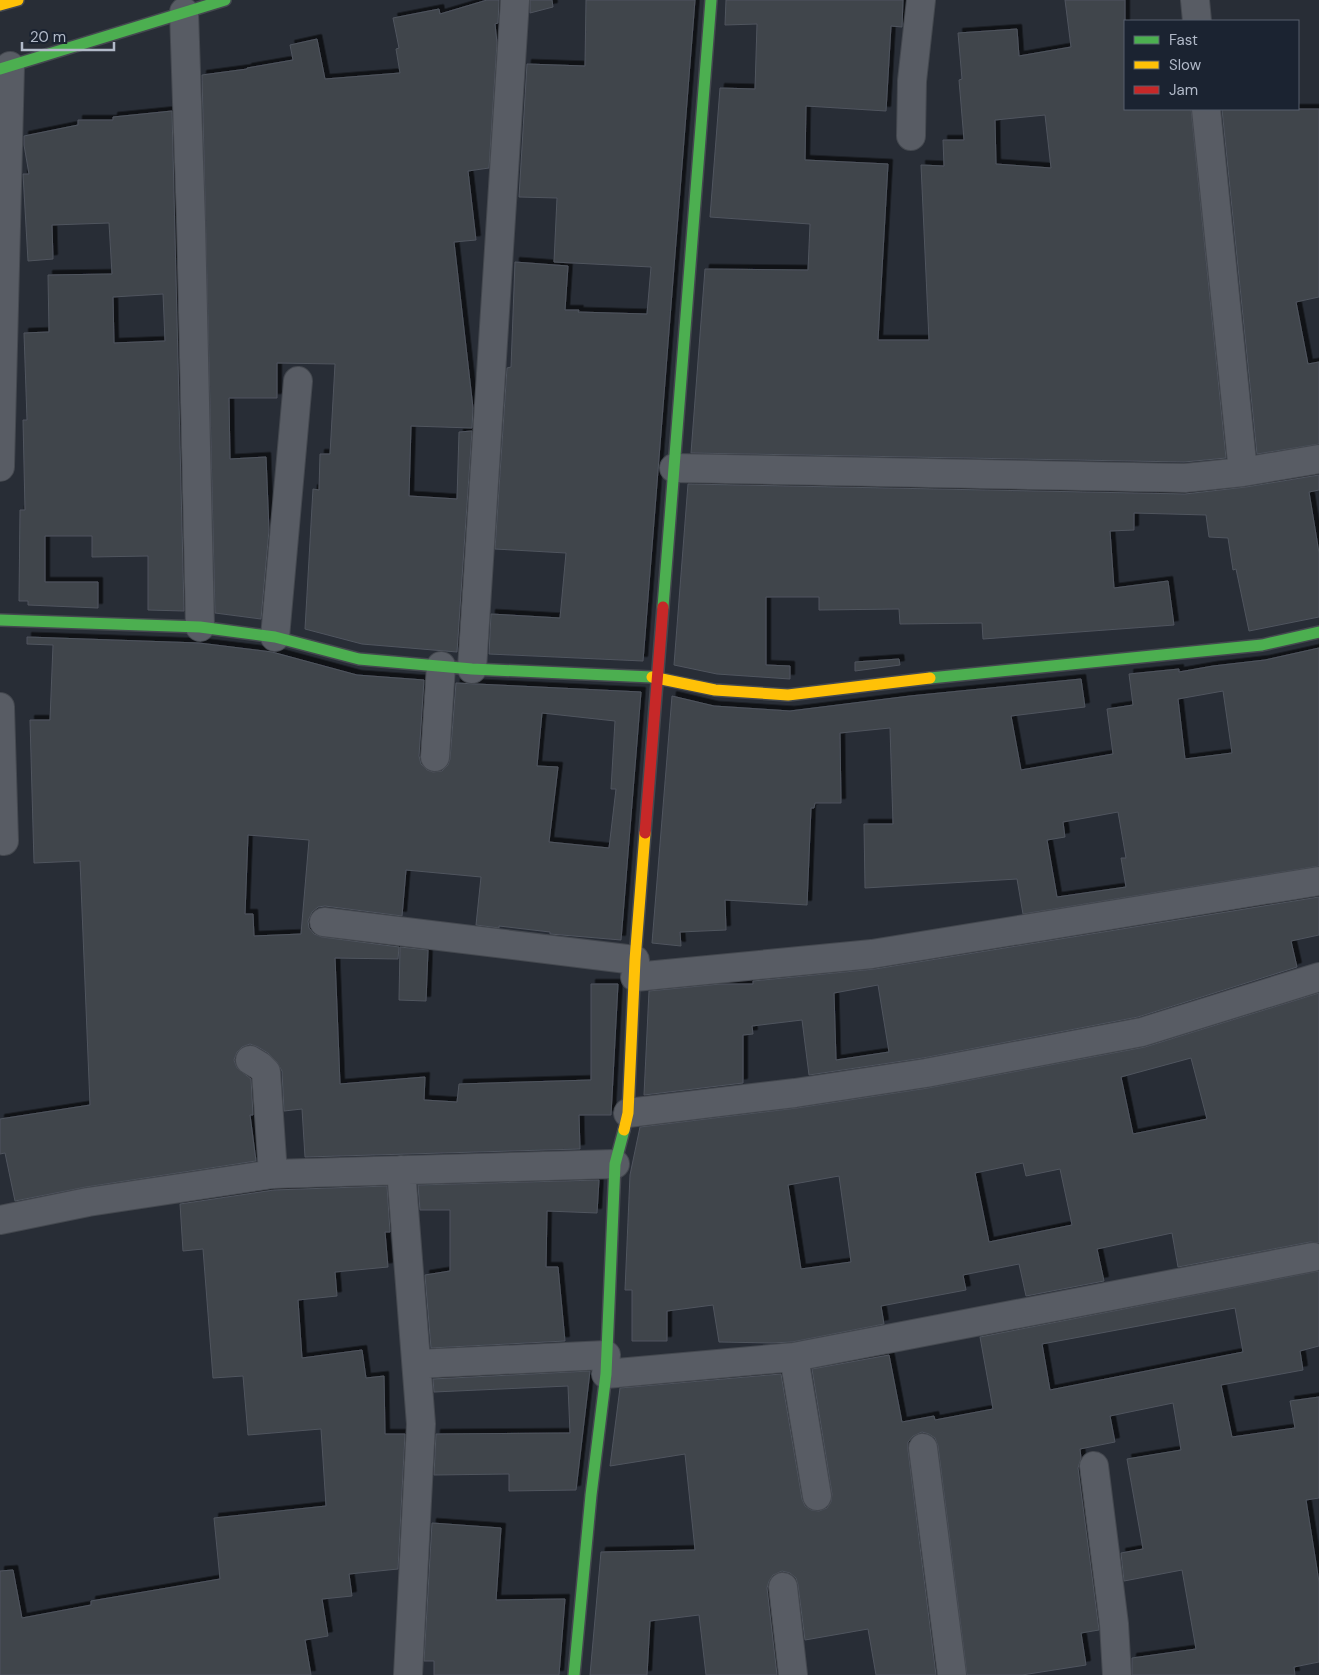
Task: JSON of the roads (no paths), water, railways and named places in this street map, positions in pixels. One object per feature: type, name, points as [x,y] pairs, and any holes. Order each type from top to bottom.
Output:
[{"type":"street","points":[[0,5],[18,0]]},
{"type":"street","points":[[0,467],[5,68],[225,0]]},
{"type":"street","points":[[472,669],[515,0]]},
{"type":"street","points":[[574,1675],[591,1495],[606,1365],[615,1164],[628,1113],[635,969],[656,677],[711,0]]},
{"type":"street","points":[[911,136],[912,81],[921,0]]},
{"type":"street","points":[[1195,0],[1197,20]]},
{"type":"street","points":[[184,12],[191,222],[200,627]]},
{"type":"street","points":[[1206,110],[1243,472]]},
{"type":"street","points":[[274,637],[298,381]]},
{"type":"street","points":[[674,468],[1185,478],[1243,472],[1319,460]]},
{"type":"street","points":[[0,620],[200,627],[274,637],[359,659],[472,669],[656,677],[715,690],[788,695],[908,680],[1262,645],[1319,632]]},
{"type":"street","points":[[434,756],[441,666]]},
{"type":"street","points":[[0,707],[4,841]]},
{"type":"street","points":[[324,922],[635,969],[872,954],[1319,881]]},
{"type":"street","points":[[628,1113],[795,1093],[926,1073],[1142,1032],[1319,977]]},
{"type":"street","points":[[250,1060],[266,1072],[273,1174]]},
{"type":"street","points":[[0,1220],[88,1202],[273,1174],[615,1164]]},
{"type":"street","points":[[401,1170],[421,1424],[408,1675]]},
{"type":"street","points":[[417,1364],[606,1365],[794,1357],[1313,1257]]},
{"type":"street","points":[[794,1357],[817,1496]]},
{"type":"street","points":[[923,1448],[952,1675]]},
{"type":"street","points":[[1094,1466],[1114,1624],[1117,1675]]},
{"type":"street","points":[[783,1587],[793,1675]]}]
